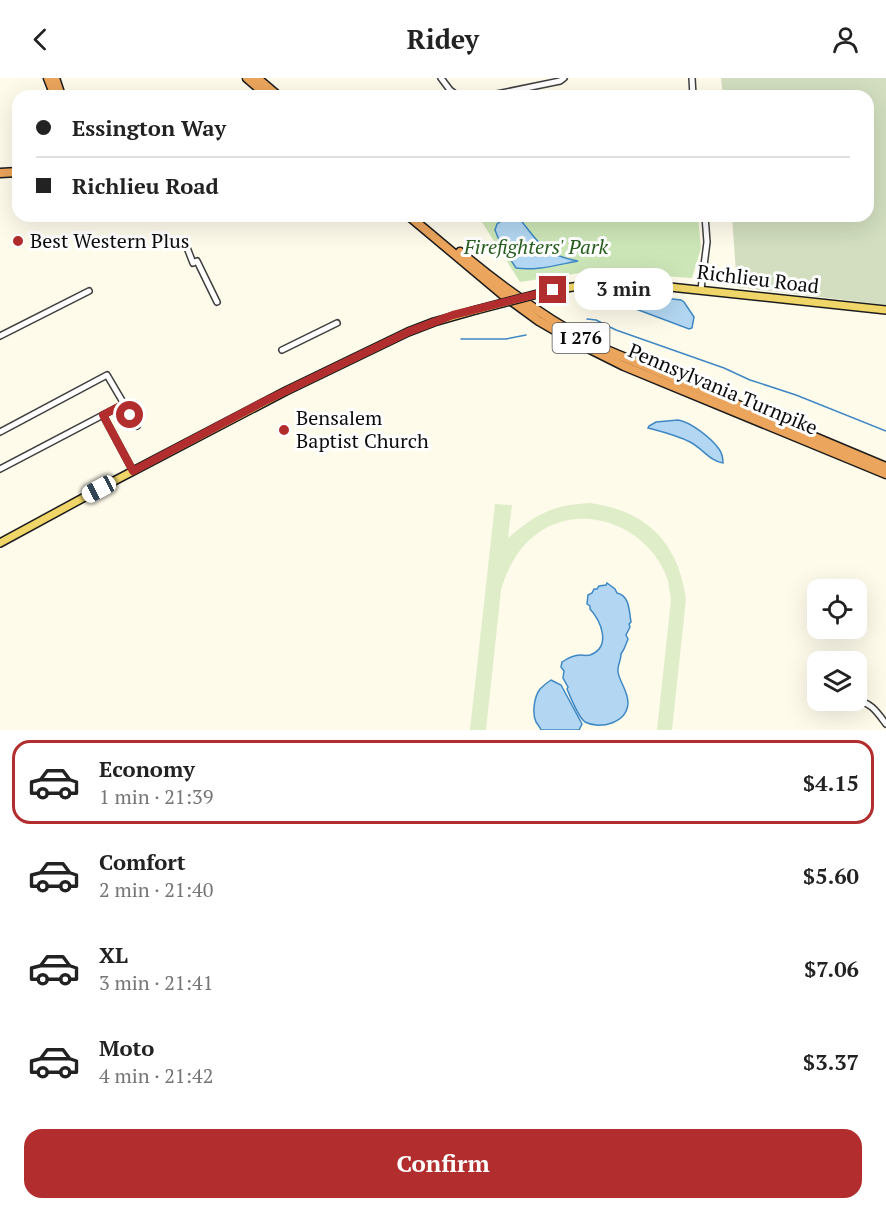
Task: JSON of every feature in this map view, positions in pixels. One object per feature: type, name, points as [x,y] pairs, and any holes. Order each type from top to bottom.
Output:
[{"type":"highway","points":[[247,78],[261,90]]},
{"type":"highway","points":[[257,78],[271,90]]},
{"type":"highway","name":"Pennsylvania Turnpike","points":[[416,222],[502,294],[539,321],[572,340],[624,366],[886,474]]},
{"type":"highway","name":"Pennsylvania Turnpike","points":[[425,222],[499,284],[541,315],[579,337],[886,467]]},
{"type":"main road","name":"Richlieu Road","points":[[0,543],[263,402],[408,332],[453,315],[553,290],[615,282],[701,289],[886,310]]},
{"type":"street","points":[[516,90],[560,81],[564,78]]},
{"type":"street","points":[[701,289],[707,242],[705,222]]},
{"type":"street","points":[[186,245],[193,263],[197,261],[217,302]]},
{"type":"street","points":[[0,336],[89,291]]},
{"type":"street","points":[[282,350],[337,323]]},
{"type":"street","points":[[0,432],[108,375],[137,426]]},
{"type":"street","points":[[0,469],[124,404]]},
{"type":"street","points":[[103,415],[133,471]]},
{"type":"street","points":[[867,703],[886,724]]},
{"type":"green space","points":[[721,78],[886,78],[886,305],[737,287],[732,222],[874,222],[874,90],[722,90]]},
{"type":"green space","name":"Firefighters' Park","points":[[482,222],[699,222],[701,248],[692,278],[593,271],[520,282]]},
{"type":"green space","points":[[590,503],[628,513],[643,522],[667,546],[676,561],[686,599],[672,730],[657,730],[671,600],[668,581],[659,562],[647,546],[632,534],[614,525],[595,520],[576,519],[556,523],[538,533],[525,544],[510,566],[501,590],[486,730],[470,730],[495,504],[512,505],[508,538],[545,512],[565,506]]},
{"type":"water","points":[[522,222],[537,241],[549,251],[578,261],[539,268],[516,268],[501,245],[495,230],[497,224]]},
{"type":"water","points":[[647,296],[684,302],[694,317],[692,328],[689,329],[615,300],[617,297]]},
{"type":"water","points":[[678,420],[695,427],[711,440],[721,452],[723,463],[714,460],[685,440],[648,428],[656,422]]},
{"type":"water","points":[[607,583],[624,597],[629,609],[631,622],[626,635],[628,639],[621,654],[618,670],[628,703],[623,716],[618,720],[598,725],[585,722],[580,716],[567,689],[563,678],[564,671],[561,667],[562,662],[568,658],[590,655],[601,646],[603,640],[601,627],[587,604],[588,595],[594,589]]},
{"type":"water","points":[[551,680],[561,685],[582,724],[579,730],[541,730],[536,722],[534,710],[536,696],[540,689]]},
{"type":"waterway","points":[[587,319],[596,320],[616,330],[724,368],[886,431]]},
{"type":"waterway","points":[[461,339],[506,339],[526,335]]},
{"type":"place","name":"Best Western Plus","points":[[18,241]]},
{"type":"place","name":"Bensalem Baptist Church","points":[[284,430]]},
{"type":"route","points":[[130,415],[124,404],[103,415],[133,471],[263,402],[408,332],[453,315],[553,290]]}]
